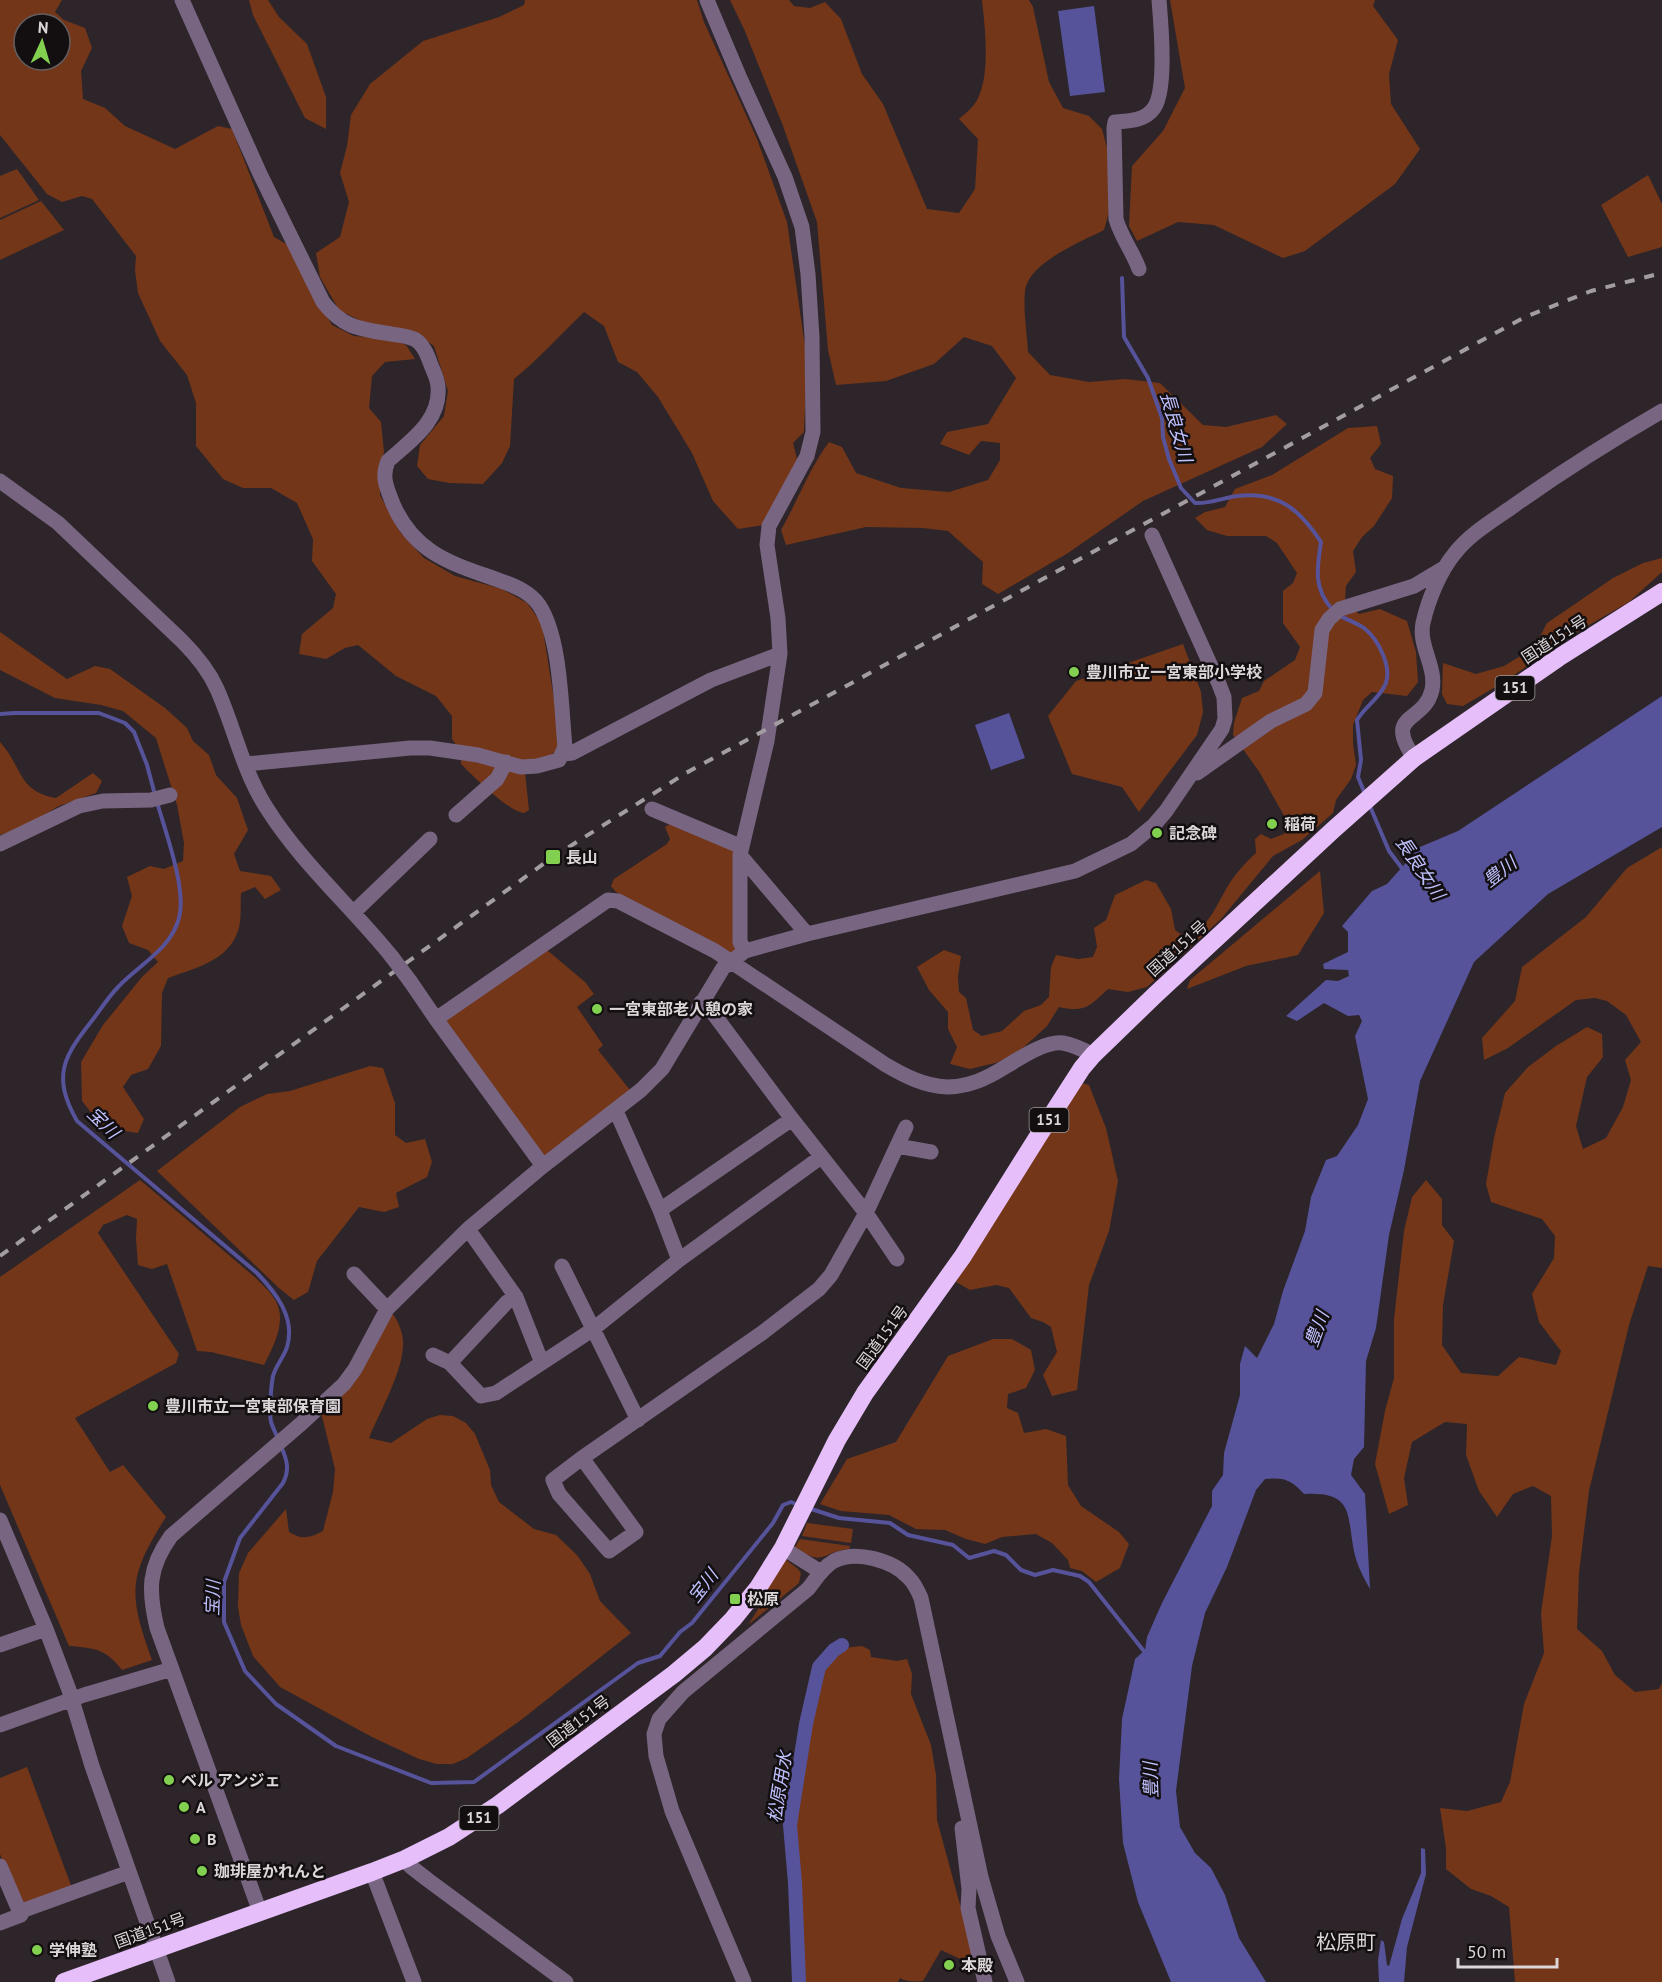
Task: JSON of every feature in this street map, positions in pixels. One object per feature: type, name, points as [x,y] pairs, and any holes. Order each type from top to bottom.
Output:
[{"type":"highway","name":"国道151号","points":[[64,1982],[372,1872],[405,1859],[449,1837],[498,1805],[674,1674],[734,1619],[758,1588],[783,1548],[837,1440],[865,1393],[957,1264],[1093,1055],[1369,797],[1414,758],[1558,658],[1662,592]]},
{"type":"street","points":[[182,0],[265,184],[322,302],[333,315],[344,323],[356,328],[417,340],[428,354],[438,386],[437,403],[427,424],[388,461],[384,470],[384,483],[404,523],[422,546],[442,559],[519,588],[537,602],[547,619],[555,646],[565,747],[564,754],[559,760],[537,766],[521,767],[506,762],[430,748],[246,764]]},
{"type":"street","points":[[707,0],[785,177],[802,227],[812,338],[813,432],[807,456],[769,526],[767,545],[778,618],[780,654],[767,741],[741,851],[740,942],[746,951]]},
{"type":"street","points":[[1139,269],[1119,231],[1116,219],[1114,128],[1115,122],[1140,119],[1153,109],[1160,94],[1162,40],[1159,0]]},
{"type":"street","points":[[1414,758],[1402,734],[1405,722],[1427,703],[1432,691],[1433,679],[1422,632],[1423,622],[1444,567],[1456,550],[1478,531],[1594,450],[1662,411]]},
{"type":"street","points":[[0,480],[58,523],[200,660],[216,687],[253,783],[264,805],[303,859],[354,912],[392,957],[543,1166]]},
{"type":"street","points":[[260,1911],[172,1669],[152,1606],[153,1572],[158,1554],[171,1536],[299,1426],[350,1377],[387,1309],[468,1229],[543,1166],[616,1111],[662,1069],[701,1002],[723,968],[730,962],[746,951],[807,934],[1075,871],[1110,855],[1142,836],[1166,811],[1222,729],[1225,719],[1224,697],[1152,535]]},
{"type":"street","points":[[1191,775],[1200,772],[1271,721],[1306,704],[1315,693],[1322,630],[1335,614],[1414,586],[1444,567]]},
{"type":"street","points":[[564,754],[581,749],[711,680],[780,654]]},
{"type":"street","points":[[456,815],[497,779],[506,762]]},
{"type":"street","points":[[0,844],[90,802],[143,801],[170,795]]},
{"type":"street","points":[[652,809],[741,851],[807,934]]},
{"type":"street","points":[[354,912],[430,839]]},
{"type":"street","points":[[436,1019],[609,900],[618,901],[715,951],[909,1078],[949,1087],[986,1078],[1034,1051],[1052,1044],[1062,1043],[1093,1055]]},
{"type":"street","points":[[701,1002],[708,1005],[820,1157],[866,1213],[897,1259]]},
{"type":"street","points":[[616,1111],[660,1210],[679,1260]]},
{"type":"street","points":[[660,1210],[792,1119]]},
{"type":"street","points":[[582,1458],[636,1532],[609,1551],[559,1494],[553,1480],[582,1458],[762,1333],[819,1289],[831,1275],[866,1213],[906,1127]]},
{"type":"street","points":[[897,1146],[931,1152]]},
{"type":"street","points":[[433,1355],[450,1363],[481,1396],[496,1393],[592,1330],[679,1260],[820,1157]]},
{"type":"street","points":[[468,1229],[516,1297],[542,1363]]},
{"type":"street","points":[[562,1266],[638,1420]]},
{"type":"street","points":[[354,1274],[387,1309]]},
{"type":"street","points":[[450,1363],[507,1302],[516,1297]]},
{"type":"street","points":[[0,1520],[46,1629],[72,1700],[92,1766],[168,1982]]},
{"type":"street","points":[[783,1548],[821,1572]]},
{"type":"street","points":[[744,1982],[672,1811],[656,1756],[654,1734],[659,1719],[683,1692],[808,1589],[833,1561],[853,1556],[891,1564],[901,1570],[916,1586],[921,1598],[981,1876],[998,1936],[1017,1982]]},
{"type":"street","points":[[0,1645],[46,1629]]},
{"type":"street","points":[[0,1725],[172,1669]]},
{"type":"street","points":[[965,1806],[962,1829],[969,1888],[968,1908],[985,1982]]},
{"type":"street","points":[[405,1859],[428,1880],[566,1982]]},
{"type":"street","points":[[0,1866],[21,1915],[0,1923]]},
{"type":"street","points":[[27,1909],[129,1872]]},
{"type":"street","points":[[372,1872],[414,1982]]},
{"type":"shaded area","points":[[0,0],[62,0],[55,12],[12,12],[12,72],[72,72],[72,23],[85,28],[92,48],[81,71],[83,99],[105,108],[125,126],[175,149],[218,126],[232,129],[274,237],[288,245],[332,325],[354,336],[391,339],[406,345],[415,359],[385,362],[372,376],[369,408],[381,422],[384,452],[380,470],[380,495],[400,532],[424,558],[455,576],[502,589],[527,603],[542,624],[557,718],[558,749],[547,759],[523,763],[457,746],[452,739],[452,716],[436,696],[396,676],[358,645],[345,648],[326,659],[299,654],[302,634],[333,608],[336,594],[312,561],[313,539],[297,503],[271,488],[243,488],[223,479],[196,446],[196,403],[187,375],[160,341],[138,293],[136,256],[92,199],[82,196],[62,202],[47,194],[0,135]]},
{"type":"shaded area","points":[[249,0],[268,0],[279,17],[307,44],[326,97],[326,129],[305,118],[253,15]]},
{"type":"shaded area","points":[[525,0],[697,0],[704,22],[757,139],[787,222],[807,360],[804,432],[793,443],[797,459],[764,525],[738,529],[713,501],[692,453],[658,397],[637,372],[618,362],[604,326],[584,312],[514,379],[510,446],[502,463],[483,484],[449,483],[428,479],[417,466],[420,445],[444,416],[448,391],[434,346],[414,332],[367,324],[339,310],[320,277],[316,253],[340,237],[349,202],[340,173],[347,146],[351,115],[370,84],[423,41],[499,17],[524,5]]},
{"type":"shaded area","points":[[730,0],[789,0],[794,6],[810,8],[825,2],[841,19],[862,74],[883,104],[927,209],[959,213],[975,189],[978,139],[959,119],[973,106],[983,84],[986,55],[982,0],[1029,0],[1033,7],[1049,82],[1063,108],[1089,116],[1102,129],[1112,167],[1112,201],[1104,230],[1057,254],[1036,271],[1029,281],[1025,291],[1028,352],[1050,375],[1089,382],[1125,379],[1160,383],[1203,425],[1226,427],[1276,415],[1287,424],[1262,447],[1143,501],[1068,553],[998,594],[982,584],[983,562],[948,531],[866,527],[786,545],[781,530],[829,442],[842,447],[856,473],[901,488],[949,492],[988,480],[1000,460],[1000,443],[981,441],[969,455],[940,444],[947,432],[988,424],[1016,378],[992,346],[964,337],[934,364],[886,381],[836,385],[828,350],[817,222],[783,126]]},
{"type":"shaded area","points":[[1170,0],[1375,0],[1373,6],[1398,40],[1389,74],[1391,104],[1420,149],[1395,184],[1305,251],[1283,258],[1214,225],[1178,222],[1137,241],[1129,226],[1132,166],[1163,131],[1185,88]]},
{"type":"shaded area","points":[[17,169],[39,200],[0,218],[0,176]]},
{"type":"shaded area","points":[[1648,175],[1662,204],[1662,247],[1628,257],[1601,205]]},
{"type":"shaded area","points":[[41,201],[64,230],[0,260],[0,220]]},
{"type":"shaded area","points":[[1377,426],[1381,444],[1370,458],[1375,469],[1393,476],[1392,498],[1374,526],[1362,537],[1353,551],[1356,572],[1346,586],[1345,601],[1359,614],[1380,609],[1407,621],[1416,652],[1418,682],[1407,696],[1372,692],[1363,700],[1353,725],[1356,765],[1351,779],[1336,800],[1333,813],[1302,840],[1273,856],[1221,919],[1147,987],[1128,992],[1108,989],[1086,1007],[1068,1009],[1059,1007],[1047,1026],[1023,1048],[999,1062],[970,1069],[950,1064],[957,1047],[948,1029],[948,1012],[929,990],[917,967],[944,950],[961,956],[958,977],[959,992],[966,998],[973,1030],[982,1036],[1002,1031],[1024,1011],[1041,1005],[1049,997],[1051,967],[1056,955],[1078,959],[1093,957],[1097,947],[1094,928],[1106,920],[1115,895],[1146,880],[1156,883],[1171,909],[1175,930],[1185,937],[1193,934],[1207,922],[1231,881],[1256,853],[1255,839],[1261,834],[1271,839],[1284,834],[1287,821],[1260,773],[1233,735],[1234,723],[1242,698],[1259,691],[1264,681],[1295,660],[1300,647],[1283,623],[1283,591],[1293,583],[1297,573],[1277,543],[1266,536],[1227,536],[1207,530],[1195,518],[1205,512],[1225,507],[1235,489],[1272,475],[1348,428]]},
{"type":"shaded area","points":[[1662,558],[1662,572],[1629,602],[1570,636],[1504,682],[1463,706],[1447,704],[1442,694],[1443,663],[1476,674],[1504,666],[1534,648],[1547,623],[1613,578],[1643,563]]},
{"type":"shaded area","points":[[0,632],[67,679],[95,666],[110,669],[165,708],[187,728],[193,741],[209,755],[216,775],[237,798],[248,830],[234,854],[240,871],[271,876],[281,890],[265,899],[255,887],[241,893],[239,927],[227,950],[199,967],[168,978],[162,993],[161,1046],[148,1069],[131,1075],[123,1087],[144,1119],[138,1133],[103,1128],[82,1101],[81,1062],[103,1025],[142,977],[158,962],[148,950],[129,943],[122,926],[132,896],[127,877],[150,866],[164,869],[183,861],[184,843],[177,805],[156,738],[123,711],[55,698],[0,670]]},
{"type":"shaded area","points":[[1183,644],[1201,692],[1203,712],[1197,735],[1139,812],[1122,787],[1072,774],[1048,716],[1076,681]]},
{"type":"shaded area","points":[[0,742],[27,784],[43,795],[56,798],[93,773],[102,781],[96,793],[59,806],[21,828],[0,835]]},
{"type":"shaded area","points":[[461,759],[525,772],[529,810],[524,813],[510,807],[482,785],[461,764]]},
{"type":"shaded area","points":[[670,824],[735,851],[738,947],[732,954],[616,892],[611,886],[614,879],[667,844],[670,839],[665,827]]},
{"type":"shaded area","points":[[1662,847],[1662,1268],[1648,1266],[1629,1325],[1589,1491],[1579,1573],[1577,1629],[1602,1651],[1615,1675],[1635,1692],[1659,1689],[1662,1683],[1662,1982],[1515,1982],[1509,1907],[1491,1896],[1471,1889],[1446,1869],[1446,1848],[1440,1808],[1467,1811],[1501,1802],[1510,1782],[1524,1704],[1544,1653],[1541,1613],[1552,1536],[1551,1496],[1533,1486],[1513,1494],[1497,1517],[1479,1491],[1466,1455],[1467,1424],[1445,1422],[1412,1442],[1404,1478],[1408,1505],[1389,1514],[1375,1464],[1394,1378],[1394,1319],[1404,1231],[1412,1197],[1426,1180],[1442,1199],[1442,1225],[1454,1241],[1443,1305],[1442,1345],[1461,1373],[1498,1376],[1519,1357],[1556,1365],[1561,1351],[1539,1322],[1532,1294],[1554,1258],[1555,1236],[1542,1219],[1491,1202],[1486,1184],[1505,1093],[1528,1067],[1587,1027],[1602,1034],[1603,1057],[1587,1077],[1576,1126],[1583,1149],[1606,1138],[1623,1107],[1631,1080],[1625,1060],[1641,1042],[1626,1015],[1607,1001],[1595,998],[1576,1000],[1508,1048],[1484,1060],[1482,1038],[1515,1001],[1522,967],[1586,917],[1627,868]]},
{"type":"shaded area","points":[[1320,871],[1324,913],[1298,955],[1246,966],[1187,989],[1190,980]]},
{"type":"shaded area","points":[[547,950],[585,982],[594,994],[577,1007],[603,1045],[598,1050],[630,1090],[543,1158],[446,1022],[446,1018]]},
{"type":"shaded area","points":[[370,1066],[383,1068],[395,1103],[395,1135],[406,1143],[425,1139],[432,1162],[427,1177],[396,1193],[399,1207],[384,1212],[359,1207],[317,1261],[308,1292],[294,1300],[157,1171],[240,1107],[267,1094],[290,1091]]},
{"type":"shaded area","points":[[1076,1081],[1089,1085],[1106,1128],[1118,1181],[1109,1231],[1089,1285],[1077,1390],[1052,1396],[1043,1375],[1057,1352],[1051,1327],[1031,1318],[1009,1288],[996,1285],[970,1290],[956,1282]]},
{"type":"shaded area","points":[[140,1180],[270,1292],[278,1305],[280,1322],[264,1365],[211,1352],[197,1351],[167,1264],[152,1269],[138,1265],[137,1219],[127,1215],[103,1225],[98,1233],[179,1354],[176,1363],[75,1418],[110,1472],[123,1465],[166,1517],[144,1555],[136,1586],[139,1618],[152,1660],[122,1670],[111,1658],[99,1651],[69,1646],[0,1485],[0,1277]]},
{"type":"shaded area","points":[[393,1314],[402,1333],[403,1351],[391,1390],[369,1438],[391,1443],[427,1419],[440,1415],[453,1416],[466,1423],[475,1434],[490,1470],[491,1485],[499,1502],[534,1529],[556,1535],[577,1555],[590,1574],[600,1601],[631,1633],[521,1720],[467,1758],[453,1764],[437,1764],[419,1759],[372,1737],[280,1687],[253,1656],[241,1625],[238,1607],[239,1573],[248,1553],[286,1509],[289,1532],[306,1537],[323,1531],[333,1492],[335,1469],[321,1412]]},
{"type":"shaded area","points":[[993,1339],[1012,1339],[1031,1350],[1035,1370],[1026,1388],[1008,1394],[1007,1408],[1018,1413],[1024,1433],[1046,1429],[1066,1436],[1068,1485],[1081,1506],[1119,1532],[1129,1544],[1120,1568],[1096,1582],[1082,1571],[1070,1568],[1068,1560],[1052,1543],[1036,1534],[1002,1537],[985,1544],[945,1530],[916,1529],[889,1515],[841,1511],[820,1504],[847,1459],[896,1442],[948,1356]]},
{"type":"shaded area","points":[[807,1523],[853,1529],[851,1543],[802,1536]]},
{"type":"shaded area","points":[[800,1539],[850,1546],[849,1549],[818,1558],[795,1547]]},
{"type":"shaded area","points":[[785,1559],[801,1573],[799,1583],[748,1625],[761,1605],[779,1561]]},
{"type":"shaded area","points":[[862,1646],[870,1650],[871,1657],[897,1661],[907,1659],[912,1674],[911,1694],[931,1745],[936,1775],[937,1820],[975,1960],[971,1964],[941,1950],[923,1981],[900,1978],[898,1982],[800,1982],[792,1824],[808,1723],[821,1667],[836,1651]]},
{"type":"shaded area","points":[[27,1767],[72,1888],[20,1906],[0,1854],[0,1778]]},
{"type":"water","points":[[1094,6],[1105,92],[1070,96],[1058,11]]},
{"type":"water","name":"豊川","points":[[1662,696],[1662,827],[1548,894],[1474,962],[1420,1081],[1404,1170],[1389,1235],[1376,1328],[1366,1361],[1364,1447],[1354,1459],[1351,1475],[1365,1494],[1370,1589],[1356,1559],[1349,1521],[1342,1503],[1334,1497],[1322,1494],[1304,1494],[1287,1480],[1265,1479],[1256,1490],[1227,1567],[1205,1613],[1192,1666],[1176,1791],[1180,1827],[1195,1853],[1211,1868],[1225,1895],[1239,1938],[1266,1982],[1171,1982],[1138,1902],[1123,1843],[1119,1779],[1122,1719],[1135,1659],[1145,1650],[1147,1637],[1162,1603],[1212,1506],[1212,1491],[1223,1475],[1224,1453],[1240,1395],[1240,1364],[1245,1346],[1257,1358],[1274,1324],[1283,1291],[1305,1231],[1311,1197],[1326,1160],[1337,1156],[1358,1125],[1368,1099],[1355,1036],[1362,1021],[1359,1015],[1348,1016],[1324,1003],[1297,1021],[1286,1016],[1326,980],[1338,981],[1349,976],[1348,970],[1324,969],[1323,964],[1348,952],[1348,932],[1342,926],[1372,891],[1387,884],[1420,847],[1458,831]]},
{"type":"water","points":[[1009,713],[1025,758],[991,770],[975,725]]},
{"type":"water","points":[[1421,1848],[1425,1849],[1426,1874],[1407,1947],[1404,1982],[1379,1982],[1378,1960],[1381,1940],[1384,1942],[1389,1966],[1402,1919],[1421,1873]]},
{"type":"waterway","name":"長良女川","points":[[1122,278],[1124,337],[1148,378],[1162,418],[1163,437],[1169,459],[1181,488],[1195,503],[1252,495],[1276,500],[1296,512],[1321,542],[1319,586],[1333,610]]},
{"type":"waterway","name":"長良女川","points":[[1338,615],[1370,633],[1380,647],[1386,664],[1387,680],[1384,687],[1357,720],[1361,760],[1358,777],[1365,794]]},
{"type":"waterway","name":"宝川","points":[[0,714],[99,713],[125,723],[134,732],[147,765],[155,795]]},
{"type":"waterway","name":"宝川","points":[[157,802],[178,876],[181,906],[179,918],[169,939],[106,1001],[75,1044],[64,1066],[64,1091],[77,1121],[257,1273],[277,1297],[289,1325],[286,1351],[273,1376],[270,1406],[270,1418],[278,1439]]},
{"type":"waterway","name":"長良女川","points":[[1369,804],[1389,851],[1404,871]]},
{"type":"waterway","name":"宝川","points":[[281,1446],[287,1464],[283,1483],[240,1538],[224,1582],[224,1622],[245,1671],[276,1704],[336,1746],[431,1783],[474,1782],[638,1663],[660,1656],[680,1632],[692,1623],[773,1523],[783,1505],[791,1502],[798,1505]]},
{"type":"waterway","name":"宝川","points":[[808,1508],[839,1518],[890,1523],[908,1535],[953,1545],[969,1558],[994,1551],[1006,1555],[1021,1570],[1035,1575],[1053,1570],[1080,1576],[1089,1582],[1147,1655]]},
{"type":"waterway","name":"松原用水","points":[[799,1982],[790,1825],[806,1724],[819,1667],[834,1650],[842,1645]]},
{"type":"railway","points":[[0,1256],[553,857],[686,773],[1525,317],[1591,291],[1662,273]]},
{"type":"place","name":"豊川市立一宮東部小学校","points":[[1074,672]]},
{"type":"place","name":"稲荷","points":[[1272,824]]},
{"type":"place","name":"記念碑","points":[[1157,833]]},
{"type":"place","name":"長山","points":[[553,857]]},
{"type":"place","name":"一宮東部老人憩の家","points":[[597,1009]]},
{"type":"place","name":"豊川市立一宮東部保育園","points":[[153,1406]]},
{"type":"place","name":"松原","points":[[735,1599]]},
{"type":"place","name":"ベル アンジェ","points":[[169,1780]]},
{"type":"place","name":"A","points":[[184,1807]]},
{"type":"place","name":"B","points":[[195,1839]]},
{"type":"place","name":"珈琲屋かれんと","points":[[202,1871]]},
{"type":"place","name":"学伸塾","points":[[37,1950]]},
{"type":"place","name":"本殿","points":[[949,1965]]},
{"type":"district","name":"松原町","points":[[1346,1942]]}]
